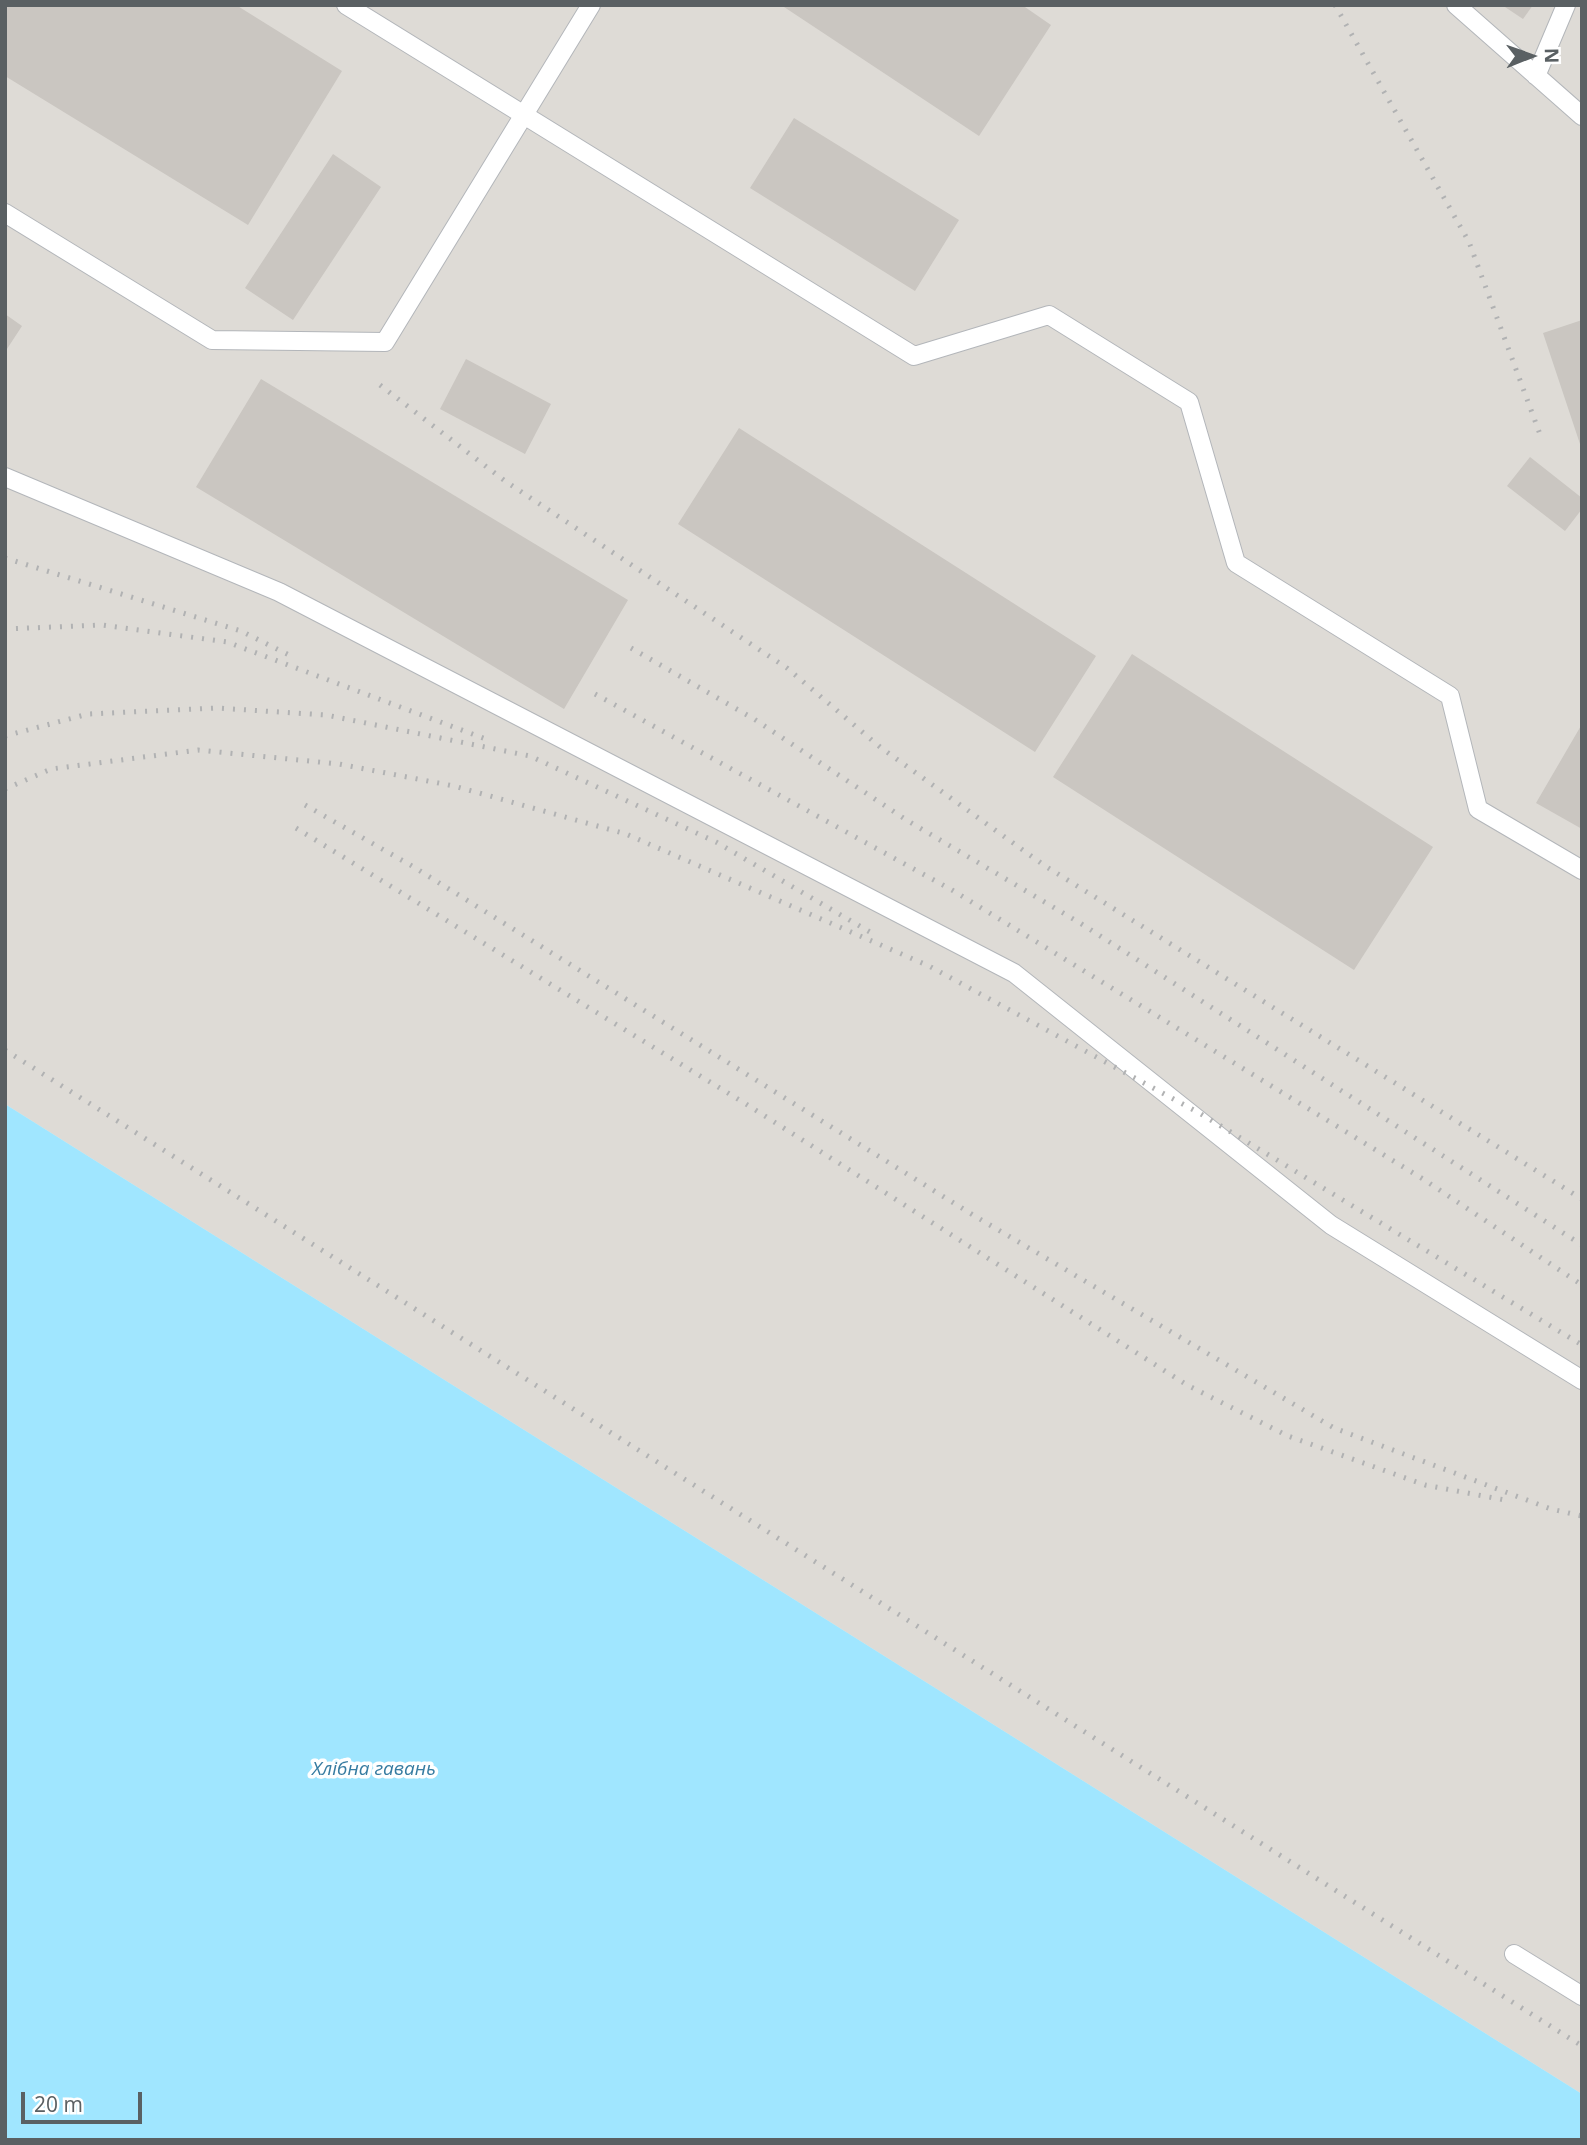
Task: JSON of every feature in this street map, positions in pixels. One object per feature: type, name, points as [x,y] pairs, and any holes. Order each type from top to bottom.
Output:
[{"type":"lane","points":[[346,5],[914,356],[1049,315],[1189,402],[1236,563],[1450,696],[1478,809],[1582,870]]},
{"type":"lane","points":[[5,213],[212,340],[384,342],[591,5]]},
{"type":"lane","points":[[1456,5],[1582,116]]},
{"type":"lane","points":[[1536,76],[1566,5]]},
{"type":"lane","points":[[5,477],[279,592],[1014,973],[1331,1225],[1582,1380]]},
{"type":"lane","points":[[1514,1954],[1582,1996]]},
{"type":"shaded area","points":[[5,5],[1582,5],[1582,2094],[5,1104]]},
{"type":"water","name":"Хлібна гавань","points":[[5,1104],[1582,2094],[1582,2140],[5,2140]]},
{"type":"building","points":[[5,5],[236,5],[342,71],[248,225],[5,76]]},
{"type":"building","points":[[781,5],[1022,5],[1051,25],[979,136]]},
{"type":"building","points":[[1502,5],[1533,5],[1523,19]]},
{"type":"building","points":[[794,118],[959,220],[915,291],[750,188]]},
{"type":"building","points":[[333,154],[381,187],[293,320],[245,288]]},
{"type":"building","points":[[5,314],[22,326],[5,352]]},
{"type":"building","points":[[1582,320],[1582,447],[1581,447],[1543,333]]},
{"type":"building","points":[[466,359],[551,404],[525,454],[440,409]]},
{"type":"building","points":[[261,379],[628,600],[564,709],[196,487]]},
{"type":"building","points":[[739,428],[1096,656],[1035,752],[678,524]]},
{"type":"building","points":[[1530,457],[1582,498],[1582,509],[1565,531],[1507,486]]},
{"type":"building","points":[[1132,654],[1433,847],[1354,970],[1053,777]]},
{"type":"building","points":[[1582,724],[1582,829],[1536,803]]},
{"type":"railway","points":[[1335,5],[1469,242],[1541,437]]},
{"type":"railway","points":[[380,385],[505,481],[787,668],[880,747],[1045,866],[1582,1199]]},
{"type":"railway","points":[[5,558],[241,631],[293,657]]},
{"type":"railway","points":[[5,629],[102,625],[227,642],[491,741]]},
{"type":"railway","points":[[631,648],[754,719],[908,821],[1080,923],[1582,1245]]},
{"type":"railway","points":[[595,694],[952,890],[1423,1179],[1582,1285]]},
{"type":"railway","points":[[5,736],[88,714],[217,708],[326,715],[530,756],[716,842],[875,935]]},
{"type":"railway","points":[[5,789],[51,769],[198,750],[339,764],[454,786],[626,834],[929,966],[1201,1114],[1582,1345]]},
{"type":"railway","points":[[305,805],[412,866],[973,1215],[1334,1428],[1551,1509],[1582,1516]]},
{"type":"railway","points":[[296,828],[746,1104],[1187,1385],[1288,1436],[1425,1485],[1510,1501]]},
{"type":"railway","points":[[5,1050],[1582,2046]]}]
